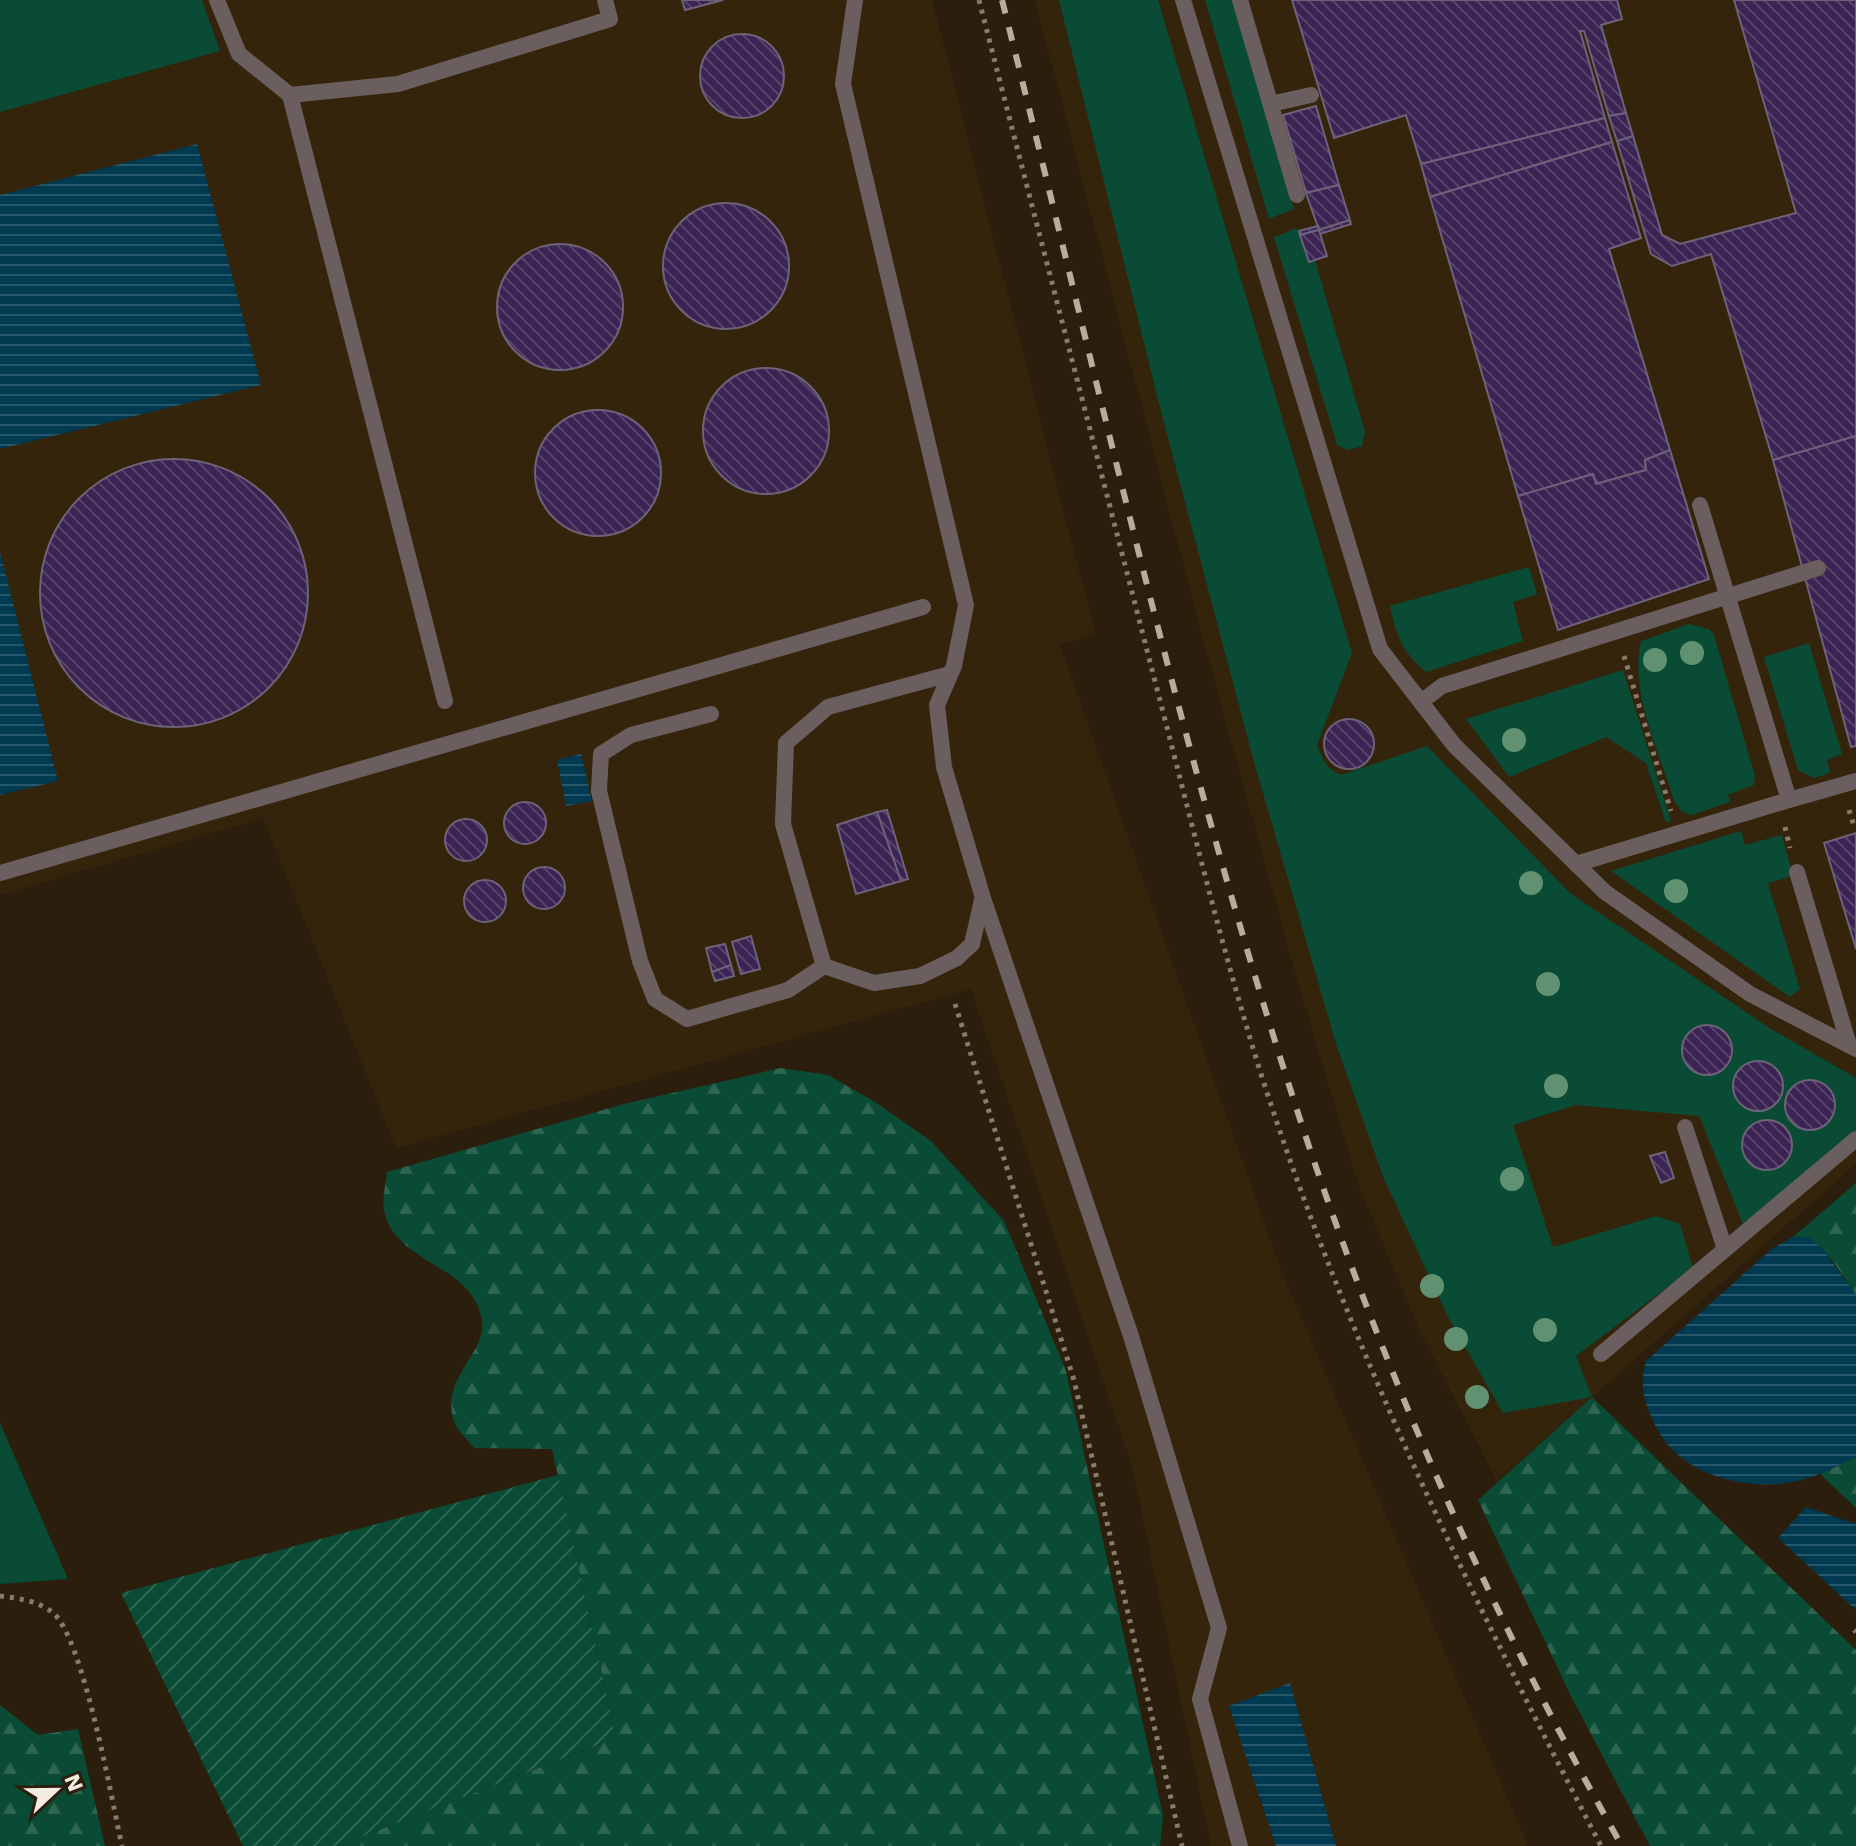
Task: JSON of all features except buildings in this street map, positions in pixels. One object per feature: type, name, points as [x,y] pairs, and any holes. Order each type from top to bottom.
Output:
[{"type":"lane","points":[[217,0],[239,54],[290,95],[445,701]]},
{"type":"lane","points":[[290,95],[398,84],[610,19],[605,0]]},
{"type":"lane","points":[[855,0],[843,84],[966,605],[950,674],[937,705],[944,767],[983,898],[1131,1336],[1219,1628],[1200,1699],[1240,1846]]},
{"type":"lane","points":[[1183,0],[1380,649],[1454,745],[1605,892],[1750,994],[1853,1047]]},
{"type":"lane","points":[[1240,0],[1297,195]]},
{"type":"lane","points":[[1271,104],[1311,95]]},
{"type":"lane","points":[[1700,505],[1789,800]]},
{"type":"lane","points":[[1421,702],[1442,686],[1818,568]]},
{"type":"lane","points":[[0,873],[923,607]]},
{"type":"lane","points":[[824,966],[783,824],[786,743],[828,707],[950,674]]},
{"type":"lane","points":[[711,714],[631,735],[601,754],[599,791],[640,961],[655,999],[687,1019],[788,990],[824,966]]},
{"type":"lane","points":[[1576,864],[1856,781]]},
{"type":"lane","points":[[1797,872],[1853,1047]]},
{"type":"lane","points":[[824,966],[874,983],[920,976],[957,958],[972,944],[983,898]]},
{"type":"lane","points":[[1685,1127],[1725,1249]]},
{"type":"lane","points":[[1601,1354],[1856,1139]]},
{"type":"path","points":[[979,0],[1261,1074],[1332,1268],[1417,1479],[1504,1660],[1601,1846]]},
{"type":"path","points":[[1617,632],[1678,833]]},
{"type":"path","points":[[1772,829],[1784,826],[1797,872]]},
{"type":"path","points":[[955,1004],[1074,1380],[1182,1846]]},
{"type":"path","points":[[0,1596],[24,1599],[54,1613],[77,1653],[122,1846]]},
{"type":"shaded area","points":[[0,0],[932,0],[1095,633],[1060,645],[1282,1273],[1528,1846],[1211,1846],[1132,1466],[971,989],[396,1148],[263,818],[0,895]]},
{"type":"shaded area","points":[[1035,0],[1856,0],[1856,1164],[1497,1481],[1420,1331],[1360,1189],[1295,972],[1201,632]]},
{"type":"green space","points":[[0,0],[202,0],[220,51],[0,112]]},
{"type":"green space","points":[[1059,0],[1158,0],[1352,653],[1317,745],[1326,763],[1341,775],[1427,746],[1570,893],[1771,1029],[1856,1078],[1856,1131],[1743,1224],[1699,1116],[1576,1105],[1513,1125],[1553,1247],[1656,1216],[1680,1224],[1693,1268],[1576,1356],[1592,1397],[1503,1413],[1448,1317],[1384,1179],[1337,1047],[1254,762],[1159,404]]},
{"type":"green space","points":[[1205,0],[1232,0],[1294,209],[1269,219]]},
{"type":"green space","points":[[1297,228],[1315,260],[1365,432],[1362,446],[1348,450],[1337,445],[1274,237]]},
{"type":"green space","points":[[1529,567],[1537,594],[1513,602],[1523,641],[1426,672],[1406,650],[1390,606]]},
{"type":"green space","points":[[1689,624],[1709,629],[1714,635],[1755,776],[1754,785],[1728,795],[1730,802],[1692,815],[1682,812],[1674,800],[1647,721],[1638,660],[1641,641]]},
{"type":"green space","points":[[1809,643],[1842,754],[1827,760],[1830,773],[1814,778],[1798,770],[1764,657]]},
{"type":"green space","points":[[1623,670],[1671,821],[1666,823],[1646,763],[1606,737],[1509,777],[1466,719]]},
{"type":"green space","points":[[1741,831],[1745,845],[1782,835],[1793,876],[1768,883],[1800,989],[1790,997],[1611,871]]},
{"type":"green space","points":[[781,1068],[828,1075],[875,1102],[931,1141],[1004,1221],[1066,1371],[1163,1815],[1160,1846],[337,1846],[616,1738],[552,1449],[474,1448],[455,1424],[452,1394],[482,1333],[482,1321],[476,1302],[464,1286],[402,1242],[390,1227],[384,1209],[387,1172],[624,1104]]},
{"type":"green space","points":[[1856,1183],[1856,1295],[1822,1249],[1814,1243],[1793,1237]]},
{"type":"green space","points":[[1592,1397],[1856,1650],[1856,1846],[1650,1846],[1570,1694],[1478,1500]]},
{"type":"green space","points":[[0,1423],[68,1579],[0,1584]]},
{"type":"green space","points":[[1856,1457],[1856,1508],[1820,1474]]},
{"type":"green space","points":[[558,1475],[616,1738],[337,1846],[243,1846],[121,1593]]},
{"type":"green space","points":[[0,1705],[38,1735],[78,1729],[105,1846],[0,1846]]},
{"type":"water","points":[[197,144],[261,385],[0,449],[0,195]]},
{"type":"water","points":[[0,552],[58,781],[0,795]]},
{"type":"water","points":[[581,754],[592,801],[566,806],[557,760]]},
{"type":"water","points":[[1793,1237],[1808,1237],[1822,1248],[1856,1295],[1856,1457],[1814,1476],[1787,1483],[1749,1484],[1730,1480],[1694,1466],[1665,1441],[1645,1401],[1643,1378],[1646,1361],[1773,1248]]},
{"type":"water","points":[[1806,1507],[1856,1524],[1856,1610],[1778,1538]]},
{"type":"water","points":[[1290,1683],[1336,1846],[1276,1846],[1229,1706]]},
{"type":"railway","points":[[1002,0],[1171,679],[1247,948],[1321,1181],[1394,1377],[1435,1473],[1524,1662],[1622,1846]]}]
